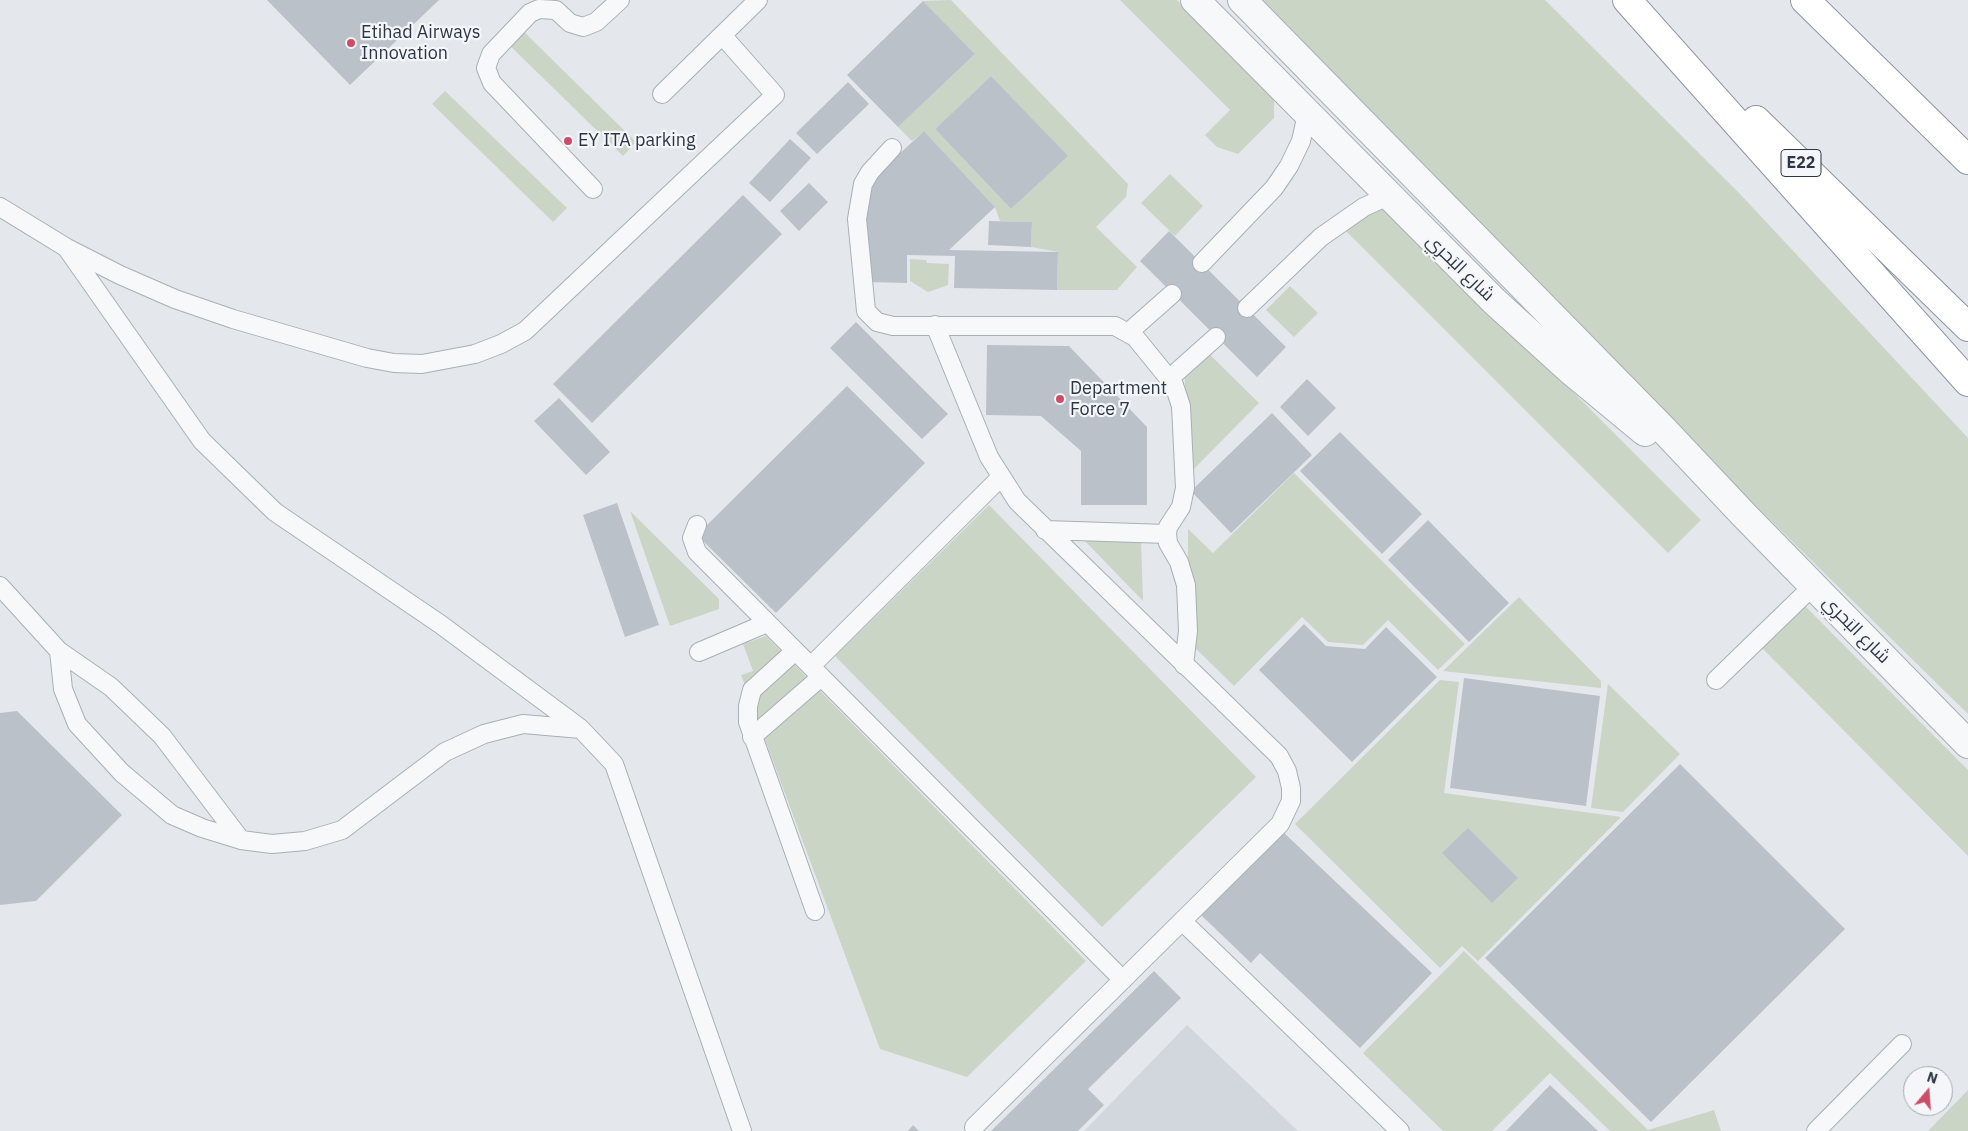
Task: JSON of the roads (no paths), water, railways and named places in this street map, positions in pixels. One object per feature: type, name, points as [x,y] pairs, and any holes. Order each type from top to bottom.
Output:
[{"type":"highway","points":[[1627,0],[1968,382]]},
{"type":"highway","name":"E22","points":[[1633,0],[1968,327]]},
{"type":"highway","points":[[1805,0],[1968,160]]},
{"type":"street","name":"شارع البَحرِي","points":[[1195,0],[1494,301],[1570,370],[1744,515]]},
{"type":"street","name":"شارع البَحرِي","points":[[1242,0],[1663,429],[1744,515],[1968,744]]},
{"type":"lane","points":[[593,189],[492,83],[486,68],[490,54],[530,13],[539,9],[556,10],[570,22],[584,27],[596,22],[620,0]]},
{"type":"lane","points":[[662,94],[758,0]]},
{"type":"lane","points":[[5,213],[66,248],[120,275],[176,299],[233,319],[367,358],[394,363],[422,364],[475,354],[501,344],[525,331],[775,95],[722,35]]},
{"type":"lane","points":[[1202,263],[1274,188],[1289,166],[1301,141],[1307,114]]},
{"type":"lane","points":[[892,148],[870,172],[860,195],[857,219],[866,311],[877,322],[885,325],[1115,326],[1129,332],[1170,378],[1177,391],[1181,406],[1185,488],[1181,507],[1168,527],[1167,534],[1168,543],[1179,562],[1186,585],[1188,631],[1184,665]]},
{"type":"lane","points":[[1247,308],[1321,237],[1364,207],[1388,196]]},
{"type":"lane","points":[[66,248],[202,441],[275,512],[440,624],[581,729],[614,764],[741,1131]]},
{"type":"lane","points":[[1129,332],[1172,294]]},
{"type":"lane","points":[[935,325],[980,435],[1000,477],[1017,500],[1045,530],[1279,756],[1287,771],[1291,788],[1291,801],[1280,824],[974,1127]]},
{"type":"lane","points":[[1170,378],[1216,337]]},
{"type":"lane","points":[[752,737],[1000,477]]},
{"type":"lane","points":[[697,525],[692,538],[697,552],[1122,980]]},
{"type":"lane","points":[[1045,530],[1167,534]]},
{"type":"lane","points":[[0,586],[59,651],[111,687],[162,736],[242,840]]},
{"type":"lane","points":[[1716,680],[1813,586]]},
{"type":"lane","points":[[699,652],[767,623]]},
{"type":"lane","points":[[59,651],[63,689],[77,724],[122,773],[172,815],[202,828],[242,840],[272,844],[305,841],[342,830],[445,752],[484,734],[522,724],[581,729]]},
{"type":"lane","points":[[795,651],[752,690],[748,706],[748,722],[815,911]]},
{"type":"lane","points":[[1182,921],[1400,1131]]},
{"type":"lane","points":[[1816,1131],[1902,1044]]},
{"type":"place","name":"Etihad Airways Innovation","points":[[351,43]]},
{"type":"place","name":"EY ITA parking","points":[[568,141]]},
{"type":"place","name":"Department Force 7","points":[[1060,399]]}]
